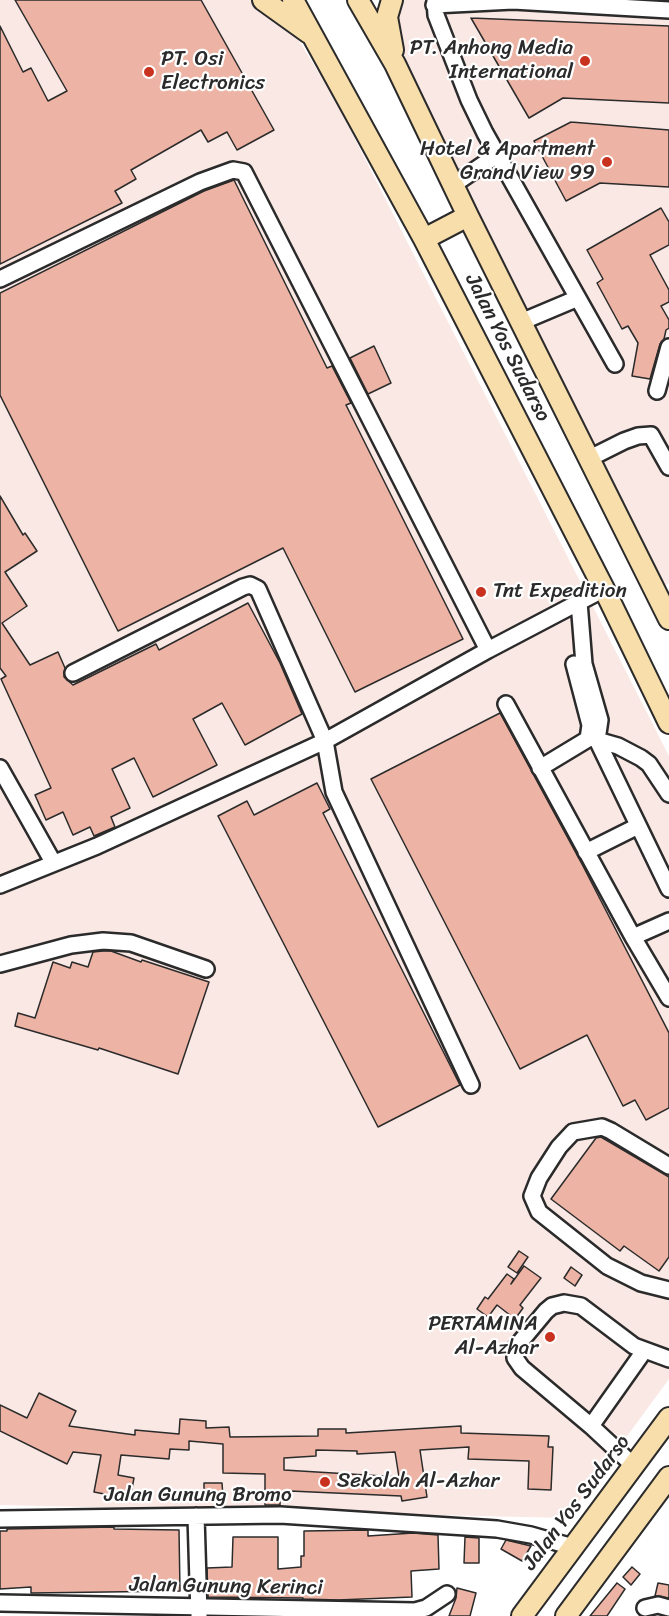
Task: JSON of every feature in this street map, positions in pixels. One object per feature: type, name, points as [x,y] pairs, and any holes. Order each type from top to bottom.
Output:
[{"type":"main road","points":[[263,0],[314,36]]},
{"type":"main road","name":"Jalan Yos Sudarso","points":[[293,0],[424,239],[604,589],[669,723]]},
{"type":"main road","name":"Jalan Yos Sudarso","points":[[358,0],[395,64],[468,216],[669,619]]},
{"type":"main road","points":[[392,0],[387,17],[395,64]]},
{"type":"main road","points":[[424,239],[468,216]]},
{"type":"main road","name":"Jalan Yos Sudarso","points":[[522,1616],[669,1418]]},
{"type":"main road","points":[[566,1616],[665,1482],[634,1466]]},
{"type":"street","points":[[615,364],[497,155],[469,100],[436,15],[434,2],[513,1],[669,10]]},
{"type":"street","points":[[453,185],[497,155]]},
{"type":"street","points":[[0,279],[200,182],[233,170],[244,172],[396,486],[488,650]]},
{"type":"street","points":[[521,322],[578,298]]},
{"type":"street","points":[[657,391],[669,347]]},
{"type":"street","points":[[590,458],[638,436],[651,435],[669,467]]},
{"type":"street","points":[[73,673],[243,587],[255,586],[325,741],[334,792],[471,1085]]},
{"type":"street","points":[[0,885],[97,846],[325,741],[488,650],[604,589]]},
{"type":"street","points":[[574,605],[584,664],[600,720],[597,741],[669,889]]},
{"type":"street","points":[[540,768],[588,739],[590,731],[574,663],[574,605]]},
{"type":"street","points":[[506,704],[633,937],[669,998]]},
{"type":"street","points":[[597,741],[618,746],[641,758],[649,764],[669,794]]},
{"type":"street","points":[[0,768],[53,862]]},
{"type":"street","points":[[586,852],[638,826]]},
{"type":"street","points":[[633,937],[669,921]]},
{"type":"street","points":[[0,964],[71,945],[103,941],[131,943],[206,969]]},
{"type":"street","points":[[669,1166],[603,1127],[573,1132],[559,1147],[539,1178],[532,1196],[539,1212],[607,1266],[641,1283],[669,1290]]},
{"type":"street","points":[[634,1466],[522,1368],[515,1358],[516,1347],[546,1311],[552,1306],[564,1303],[580,1306],[634,1347],[669,1359]]},
{"type":"street","points":[[591,1426],[644,1351]]},
{"type":"street","name":"Jalan Gunung Bromo","points":[[0,1519],[280,1515],[498,1529],[531,1535],[573,1547]]},
{"type":"street","points":[[196,1516],[200,1612]]},
{"type":"street","name":"Jalan Gunung Kerinci","points":[[0,1604],[200,1612],[415,1611],[426,1608],[447,1594]]},
{"type":"street","points":[[645,1608],[653,1605],[669,1608]]},
{"type":"shaded area","points":[[0,0],[274,0],[333,96],[669,756],[669,1379],[567,1518],[0,1505]]},
{"type":"shaded area","points":[[395,0],[669,0],[669,583],[656,591],[395,64]]},
{"type":"building","name":"PT. Osi Electronics","points":[[15,0],[201,0],[274,130],[237,150],[227,132],[208,142],[201,130],[131,170],[136,179],[115,191],[122,203],[0,264],[0,26],[23,72],[31,68],[48,101],[67,91]]},
{"type":"building","points":[[471,18],[669,26],[669,103],[563,98],[529,118]]},
{"type":"building","name":"Hotel & Apartment Grand View 99","points":[[571,122],[669,130],[669,187],[600,183],[566,201],[534,141]]},
{"type":"building","points":[[234,180],[327,368],[332,366],[351,403],[346,405],[463,639],[355,692],[283,548],[118,631],[0,395],[0,293],[204,191]]},
{"type":"building","points":[[661,208],[669,222],[669,245],[650,255],[669,290],[669,302],[661,306],[669,320],[669,328],[660,344],[650,379],[632,376],[638,343],[628,326],[622,329],[597,283],[603,279],[587,250]]},
{"type":"building","points":[[374,346],[391,383],[368,394],[350,358]]},
{"type":"building","points":[[0,496],[23,535],[25,533],[37,551],[5,572],[27,606],[2,623],[30,665],[58,652],[65,668],[64,677],[73,685],[156,644],[159,650],[248,603],[280,663],[302,714],[245,745],[222,703],[193,719],[217,765],[153,797],[134,758],[112,769],[130,808],[111,817],[115,827],[94,836],[90,827],[73,835],[63,812],[46,820],[35,795],[51,788],[1,679],[6,676],[0,668]]},
{"type":"building","points":[[500,713],[583,866],[669,1033],[669,1108],[646,1120],[635,1100],[623,1106],[587,1035],[520,1069],[371,779]]},
{"type":"building","points":[[317,783],[330,809],[323,813],[460,1085],[378,1127],[218,816],[247,801],[254,815]]},
{"type":"building","points":[[111,951],[209,982],[178,1074],[99,1048],[98,1050],[15,1026],[18,1013],[35,1018],[53,962],[70,968],[72,962],[88,967],[93,952]]},
{"type":"building","points":[[601,1137],[669,1177],[669,1257],[659,1271],[624,1246],[620,1251],[551,1199],[596,1138]]},
{"type":"building","points":[[519,1251],[528,1257],[517,1273],[508,1267]]},
{"type":"building","points":[[524,1266],[541,1278],[520,1305],[523,1308],[515,1319],[497,1305],[488,1317],[477,1309],[485,1297],[488,1299],[507,1274],[514,1279],[511,1284]]},
{"type":"building","points":[[571,1267],[582,1275],[575,1286],[564,1278]]},
{"type":"building","points":[[39,1393],[76,1411],[69,1426],[135,1435],[135,1430],[179,1434],[180,1419],[206,1421],[206,1428],[229,1427],[230,1437],[318,1436],[318,1429],[346,1429],[346,1433],[461,1426],[461,1433],[549,1436],[548,1447],[553,1447],[551,1490],[528,1489],[529,1461],[468,1459],[469,1447],[420,1450],[427,1497],[402,1501],[401,1496],[290,1491],[290,1500],[280,1500],[280,1505],[265,1505],[265,1474],[223,1473],[223,1444],[189,1441],[189,1450],[170,1449],[169,1459],[121,1455],[118,1475],[134,1478],[130,1499],[94,1492],[101,1455],[73,1452],[67,1464],[0,1431],[0,1405],[27,1418]],"holes":[[[316,1450],[357,1451],[357,1454],[395,1452],[399,1477],[284,1470],[284,1458],[316,1456]]]},
{"type":"building","points":[[204,1483],[222,1483],[223,1497],[204,1497]]},
{"type":"building","points":[[114,1527],[114,1529],[179,1530],[180,1591],[31,1593],[31,1587],[0,1589],[0,1531]]},
{"type":"building","points":[[368,1530],[368,1536],[413,1533],[438,1535],[439,1569],[411,1571],[412,1597],[338,1600],[208,1597],[207,1568],[232,1567],[233,1537],[278,1537],[278,1569],[301,1567],[301,1556],[304,1556],[304,1531]]},
{"type":"building","points":[[465,1537],[479,1538],[479,1563],[464,1563]]},
{"type":"building","points":[[506,1540],[531,1546],[522,1561],[501,1549]]},
{"type":"building","points":[[632,1567],[640,1574],[631,1585],[623,1577]]},
{"type":"building","points":[[617,1583],[625,1589],[607,1616],[590,1616]]},
{"type":"building","points":[[658,1583],[669,1585],[669,1598],[655,1596]]},
{"type":"building","points":[[457,1588],[476,1593],[470,1616],[449,1616]]},
{"type":"place","name":"PT. Anhong Media International","points":[[585,61]]},
{"type":"place","name":"PT. Osi Electronics","points":[[149,72]]},
{"type":"place","name":"Hotel & Apartment Grand View 99","points":[[607,162]]},
{"type":"place","name":"Tnt Expedition","points":[[481,592]]},
{"type":"place","name":"PERTAMINA Al-Azhar","points":[[550,1337]]},
{"type":"place","name":"Sekolah Al-Azhar","points":[[325,1482]]}]
